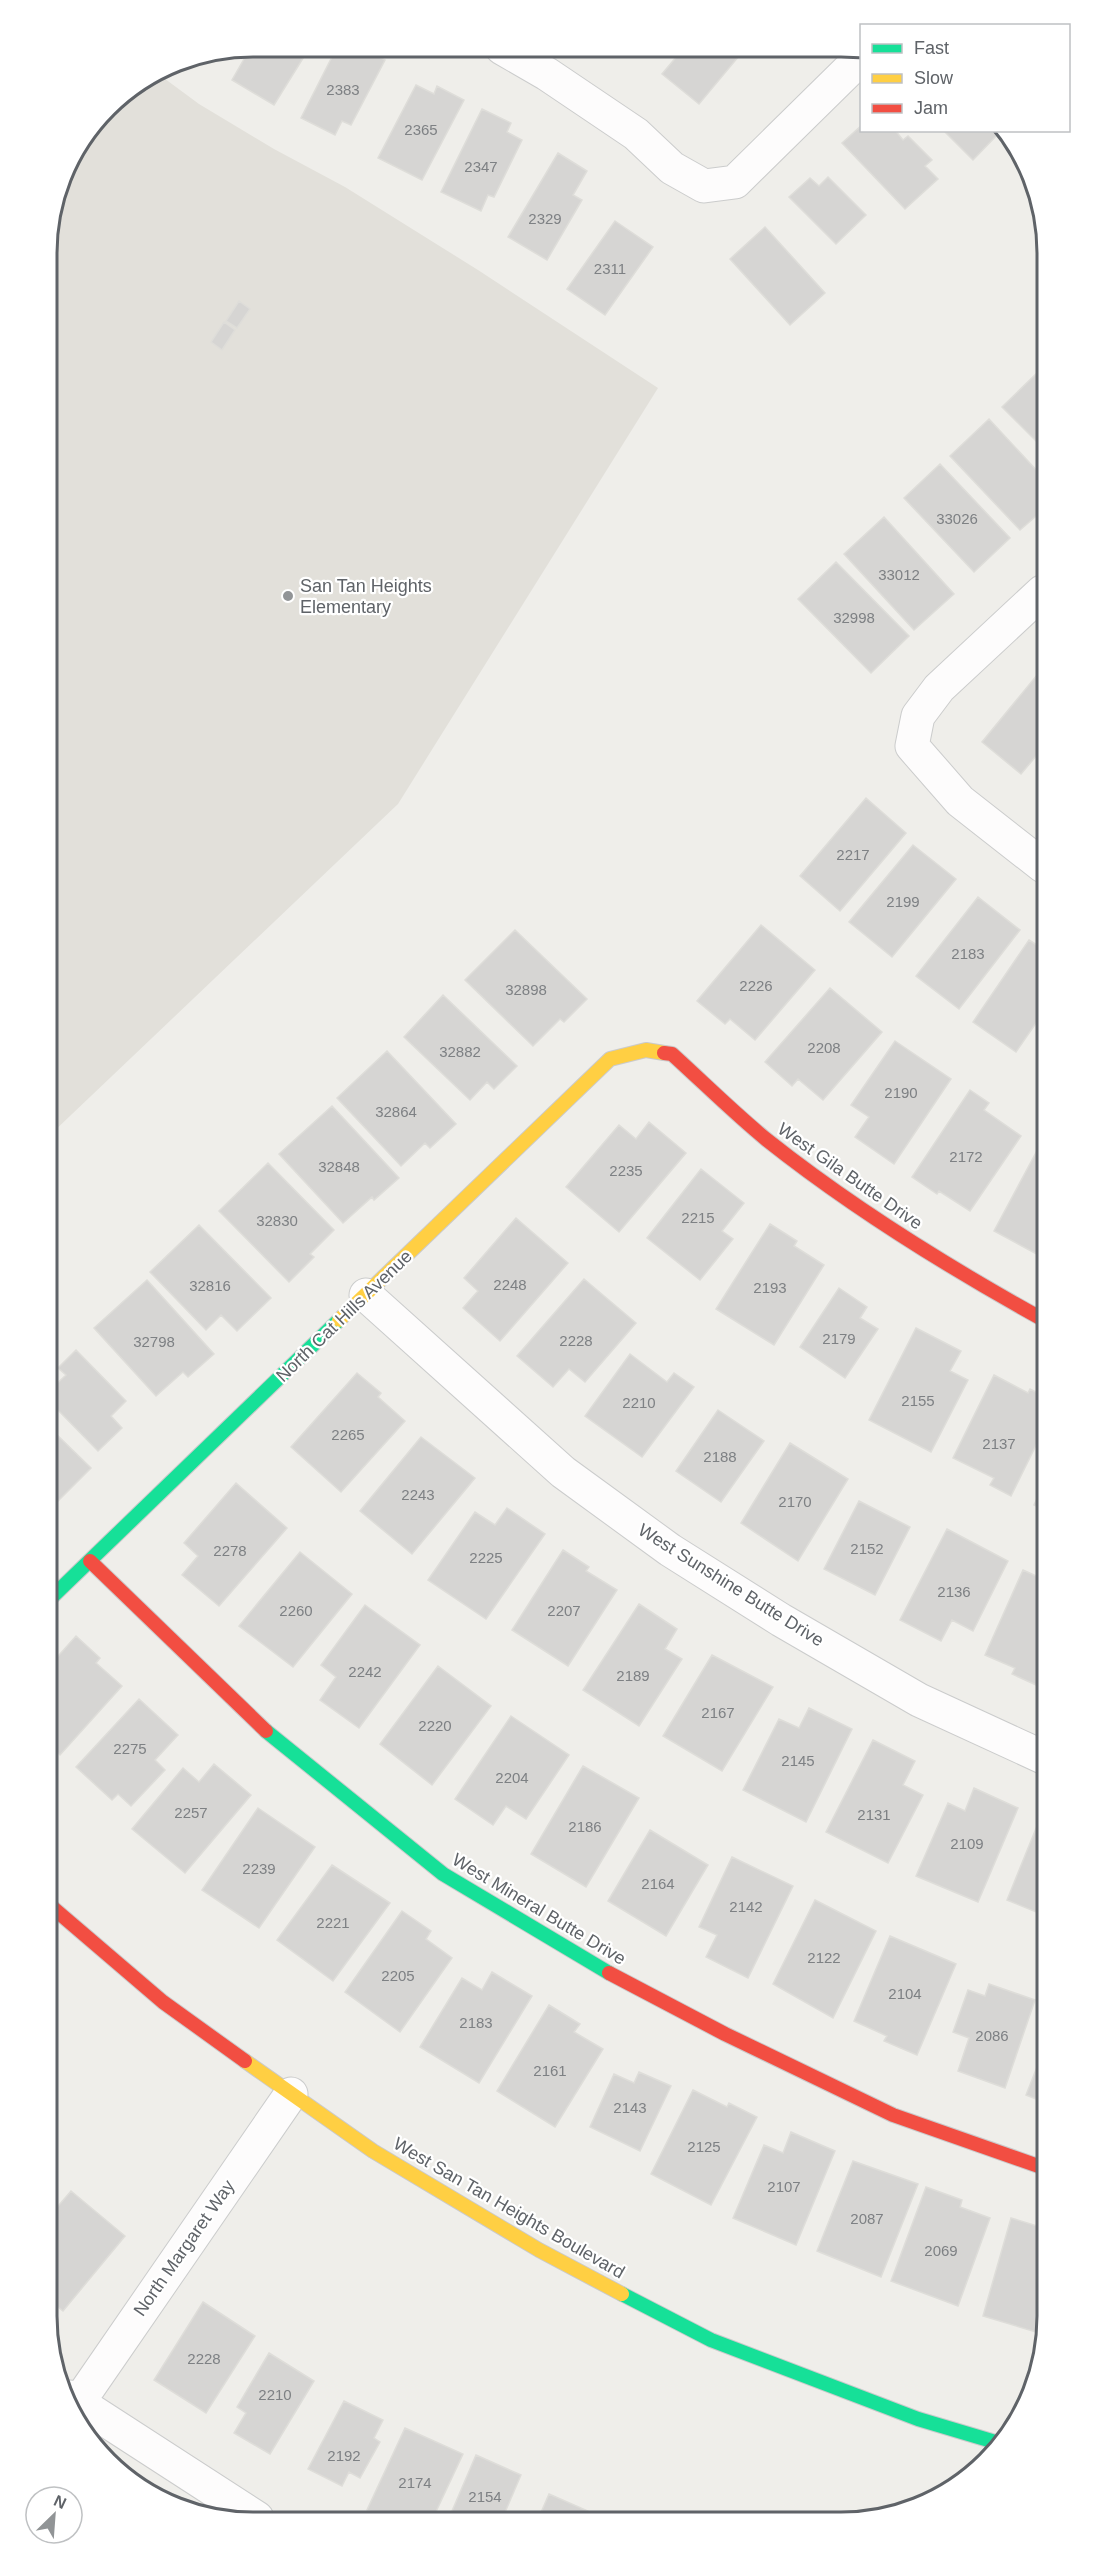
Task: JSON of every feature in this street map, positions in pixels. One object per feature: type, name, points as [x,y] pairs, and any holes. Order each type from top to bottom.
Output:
[{"type":"street","points":[[518,57],[636,134],[672,168],[704,186],[735,182],[860,58]]},
{"type":"street","points":[[1037,597],[939,688],[918,716],[912,746],[960,801],[1037,861]]},
{"type":"street","name":"North Cat Hills Avenue","points":[[57,1592],[610,1059],[646,1050]]},
{"type":"street","name":"West Gila Butte Drive","points":[[646,1050],[672,1054],[766,1139],[856,1207],[979,1284],[1037,1316]]},
{"type":"street","name":"West Sunshine Butte Drive","points":[[366,1295],[563,1472],[670,1550],[781,1620],[919,1700],[1037,1754]]},
{"type":"street","name":"West Mineral Butte Drive","points":[[90,1561],[279,1744],[443,1874],[581,1959],[725,2034],[893,2115],[1037,2165]]},
{"type":"street","name":"West San Tan Heights Boulevard","points":[[57,1911],[163,2002],[291,2094],[373,2151],[529,2244],[711,2340],[918,2419],[991,2441]]},
{"type":"street","name":"North Margaret Way","points":[[75,2398],[291,2094]]},
{"type":"street","points":[[77,2402],[247,2512]]},
{"type":"shaded area","name":"San Tan Heights Elementary","points":[[164,78],[199,104],[274,149],[345,187],[478,270],[658,388],[398,804],[57,1128],[57,240],[64,202],[72,178],[90,144],[114,114],[144,90]]},
{"type":"building","points":[[304,57],[274,105],[232,80],[245,58]]},
{"type":"building","points":[[332,57],[379,57],[385,60],[351,125],[342,121],[335,135],[301,118]]},
{"type":"building","points":[[676,57],[738,57],[699,104],[662,74]]},
{"type":"building","points":[[416,85],[434,94],[437,86],[464,100],[422,180],[378,158]]},
{"type":"building","points":[[482,109],[511,123],[507,132],[522,140],[494,197],[488,195],[481,211],[441,192]]},
{"type":"building","points":[[860,127],[860,132],[897,132],[903,140],[908,136],[932,160],[925,166],[938,179],[905,209],[842,143]]},
{"type":"building","points":[[945,132],[994,132],[997,135],[973,160]]},
{"type":"building","points":[[558,153],[587,171],[573,195],[582,200],[547,260],[508,237]]},
{"type":"building","points":[[828,177],[866,215],[836,244],[789,197],[810,178],[819,186]]},
{"type":"building","points":[[615,221],[653,247],[605,315],[567,289]]},
{"type":"building","points":[[765,227],[825,293],[790,325],[730,259]]},
{"type":"building","points":[[239,301],[250,309],[237,328],[226,321]]},
{"type":"building","points":[[224,322],[235,330],[222,350],[211,342]]},
{"type":"building","points":[[1037,373],[1037,442],[1002,407]]},
{"type":"building","points":[[989,419],[1037,471],[1037,515],[1020,530],[950,456]]},
{"type":"building","points":[[940,464],[1010,538],[974,572],[904,498]]},
{"type":"building","points":[[884,517],[954,594],[914,630],[844,554]]},
{"type":"building","points":[[836,562],[909,636],[871,673],[798,599]]},
{"type":"building","points":[[1037,675],[1037,755],[1021,774],[982,742]]},
{"type":"building","points":[[866,798],[906,833],[840,911],[800,876]]},
{"type":"building","points":[[913,845],[956,879],[892,957],[849,922]]},
{"type":"building","points":[[978,897],[1020,930],[959,1009],[916,976]]},
{"type":"building","points":[[761,925],[815,970],[755,1040],[730,1019],[725,1024],[697,1001]]},
{"type":"building","points":[[515,930],[587,999],[564,1022],[560,1019],[533,1046],[465,980]]},
{"type":"building","points":[[1029,940],[1037,945],[1037,1022],[1016,1052],[973,1022]]},
{"type":"building","points":[[830,988],[882,1032],[823,1100],[798,1079],[792,1086],[765,1062]]},
{"type":"building","points":[[443,995],[517,1066],[494,1089],[487,1082],[470,1100],[404,1037]]},
{"type":"building","points":[[895,1041],[951,1079],[894,1164],[855,1137],[869,1117],[851,1105]]},
{"type":"building","points":[[387,1051],[456,1124],[430,1148],[425,1143],[401,1166],[337,1098]]},
{"type":"building","points":[[970,1090],[989,1103],[984,1110],[1021,1136],[970,1211],[939,1191],[937,1194],[912,1177]]},
{"type":"building","points":[[332,1106],[399,1178],[374,1200],[372,1197],[343,1223],[279,1154]]},
{"type":"building","points":[[649,1122],[686,1153],[619,1232],[566,1187],[619,1125],[636,1139]]},
{"type":"building","points":[[1037,1151],[1037,1254],[994,1231]]},
{"type":"building","points":[[268,1163],[334,1230],[310,1254],[314,1257],[289,1282],[219,1211]]},
{"type":"building","points":[[701,1169],[744,1203],[722,1231],[733,1239],[700,1280],[647,1238]]},
{"type":"building","points":[[516,1218],[568,1263],[500,1341],[463,1308],[478,1291],[464,1278]]},
{"type":"building","points":[[770,1224],[797,1241],[794,1246],[824,1265],[774,1345],[716,1309]]},
{"type":"building","points":[[199,1225],[271,1298],[237,1331],[221,1315],[206,1330],[150,1272]]},
{"type":"building","points":[[584,1279],[636,1323],[585,1382],[569,1369],[553,1387],[517,1356]]},
{"type":"building","points":[[147,1280],[214,1354],[188,1377],[183,1372],[156,1396],[94,1328]]},
{"type":"building","points":[[839,1288],[867,1307],[860,1318],[878,1329],[845,1378],[800,1347]]},
{"type":"building","points":[[916,1328],[961,1351],[950,1371],[968,1380],[931,1452],[869,1420]]},
{"type":"building","points":[[76,1350],[126,1401],[111,1416],[122,1428],[98,1451],[57,1409],[57,1383],[66,1375],[58,1368]]},
{"type":"building","points":[[630,1354],[667,1382],[674,1373],[694,1387],[642,1457],[585,1416]]},
{"type":"building","points":[[357,1373],[381,1393],[378,1397],[405,1421],[341,1492],[291,1447]]},
{"type":"building","points":[[994,1375],[1028,1393],[1030,1389],[1037,1392],[1037,1443],[1011,1496],[990,1485],[994,1478],[953,1458]]},
{"type":"building","points":[[718,1410],[764,1441],[721,1502],[676,1471]]},
{"type":"building","points":[[57,1435],[91,1468],[57,1502]]},
{"type":"building","points":[[421,1437],[475,1478],[412,1554],[360,1511]]},
{"type":"building","points":[[790,1443],[848,1479],[798,1561],[741,1523]]},
{"type":"building","points":[[236,1483],[287,1528],[219,1606],[182,1575],[198,1556],[184,1543]]},
{"type":"building","points":[[859,1501],[910,1527],[875,1595],[824,1569]]},
{"type":"building","points":[[507,1508],[545,1534],[486,1619],[428,1580],[475,1512],[495,1525]]},
{"type":"building","points":[[947,1529],[1008,1561],[973,1631],[952,1620],[941,1641],[900,1620]]},
{"type":"building","points":[[563,1550],[589,1567],[586,1571],[617,1590],[568,1666],[512,1630]]},
{"type":"building","points":[[300,1552],[352,1594],[293,1667],[239,1626]]},
{"type":"building","points":[[1023,1570],[1037,1576],[1037,1685],[1012,1674],[1015,1668],[985,1655]]},
{"type":"building","points":[[639,1604],[677,1629],[665,1649],[682,1659],[639,1726],[583,1690]]},
{"type":"building","points":[[365,1605],[420,1645],[359,1728],[320,1700],[336,1677],[321,1665]]},
{"type":"building","points":[[76,1636],[100,1658],[96,1663],[122,1686],[60,1755],[57,1752],[57,1657]]},
{"type":"building","points":[[712,1655],[773,1687],[722,1771],[663,1736]]},
{"type":"building","points":[[438,1666],[491,1706],[432,1785],[380,1744]]},
{"type":"building","points":[[139,1699],[178,1735],[155,1760],[165,1770],[131,1806],[118,1794],[112,1800],[76,1767]]},
{"type":"building","points":[[809,1708],[852,1729],[806,1822],[743,1790],[779,1719],[799,1728]]},
{"type":"building","points":[[511,1716],[569,1755],[526,1819],[506,1806],[493,1825],[455,1799]]},
{"type":"building","points":[[873,1740],[915,1761],[903,1785],[923,1795],[888,1863],[826,1832]]},
{"type":"building","points":[[214,1764],[251,1795],[185,1873],[132,1829],[183,1768],[199,1782]]},
{"type":"building","points":[[583,1766],[639,1798],[586,1887],[531,1854]]},
{"type":"building","points":[[974,1788],[1018,1808],[978,1902],[916,1876],[948,1803],[965,1811]]},
{"type":"building","points":[[258,1808],[315,1847],[259,1928],[202,1890]]},
{"type":"building","points":[[1037,1826],[1037,1912],[1007,1900]]},
{"type":"building","points":[[650,1830],[708,1865],[666,1936],[608,1901]]},
{"type":"building","points":[[732,1857],[793,1886],[748,1978],[706,1957],[717,1935],[699,1927]]},
{"type":"building","points":[[332,1865],[390,1903],[333,1981],[277,1940]]},
{"type":"building","points":[[815,1900],[876,1931],[833,2018],[773,1984]]},
{"type":"building","points":[[402,1911],[431,1931],[426,1939],[452,1958],[400,2032],[345,1992]]},
{"type":"building","points":[[890,1936],[956,1964],[917,2055],[884,2041],[887,2036],[854,2021]]},
{"type":"building","points":[[492,1972],[532,1996],[479,2083],[420,2047],[462,1978],[482,1990]]},
{"type":"building","points":[[989,1984],[1035,2000],[1005,2088],[958,2071],[969,2038],[953,2032],[968,1990],[985,1996]]},
{"type":"building","points":[[549,2005],[580,2024],[574,2032],[603,2049],[555,2127],[497,2091]]},
{"type":"building","points":[[1037,2067],[1037,2099],[1026,2095]]},
{"type":"building","points":[[639,2072],[671,2086],[640,2151],[590,2127],[614,2074],[634,2083]]},
{"type":"building","points":[[693,2090],[727,2107],[729,2103],[757,2117],[711,2205],[651,2174]]},
{"type":"building","points":[[791,2132],[835,2151],[796,2245],[733,2218],[764,2145],[783,2153]]},
{"type":"building","points":[[853,2161],[918,2184],[881,2277],[817,2251]]},
{"type":"building","points":[[926,2187],[962,2200],[960,2207],[990,2218],[958,2306],[891,2281]]},
{"type":"building","points":[[71,2191],[125,2236],[63,2311],[57,2306],[57,2207]]},
{"type":"building","points":[[1011,2218],[1037,2226],[1036,2332],[983,2316]]},
{"type":"building","points":[[203,2302],[255,2336],[206,2413],[154,2380]]},
{"type":"building","points":[[269,2353],[314,2381],[270,2454],[234,2433],[246,2413],[237,2407]]},
{"type":"building","points":[[344,2401],[383,2420],[374,2438],[380,2442],[360,2478],[349,2472],[342,2486],[308,2469]]},
{"type":"building","points":[[405,2428],[463,2454],[436,2512],[371,2512],[367,2510]]},
{"type":"building","points":[[476,2455],[521,2475],[505,2512],[452,2512]]},
{"type":"building","points":[[549,2494],[588,2511],[588,2512],[541,2512]]},
{"type":"traffic: fast","points":[[57,1592],[339,1320]]},
{"type":"traffic: fast","points":[[266,1731],[443,1874],[609,1973]]},
{"type":"traffic: fast","points":[[622,2294],[711,2340],[918,2419],[991,2441]]},
{"type":"traffic: slow","points":[[339,1320],[610,1059],[646,1050],[664,1053]]},
{"type":"traffic: slow","points":[[245,2061],[373,2151],[539,2250],[622,2294]]},
{"type":"traffic: jam","points":[[664,1053],[672,1054],[755,1130],[833,1190],[937,1258],[1037,1316]]},
{"type":"traffic: jam","points":[[90,1561],[266,1731]]},
{"type":"traffic: jam","points":[[57,1911],[163,2002],[245,2061]]},
{"type":"traffic: jam","points":[[609,1973],[725,2034],[893,2115],[1037,2165]]},
{"type":"place","name":"San Tan Heights Elementary","points":[[288,596]]}]
